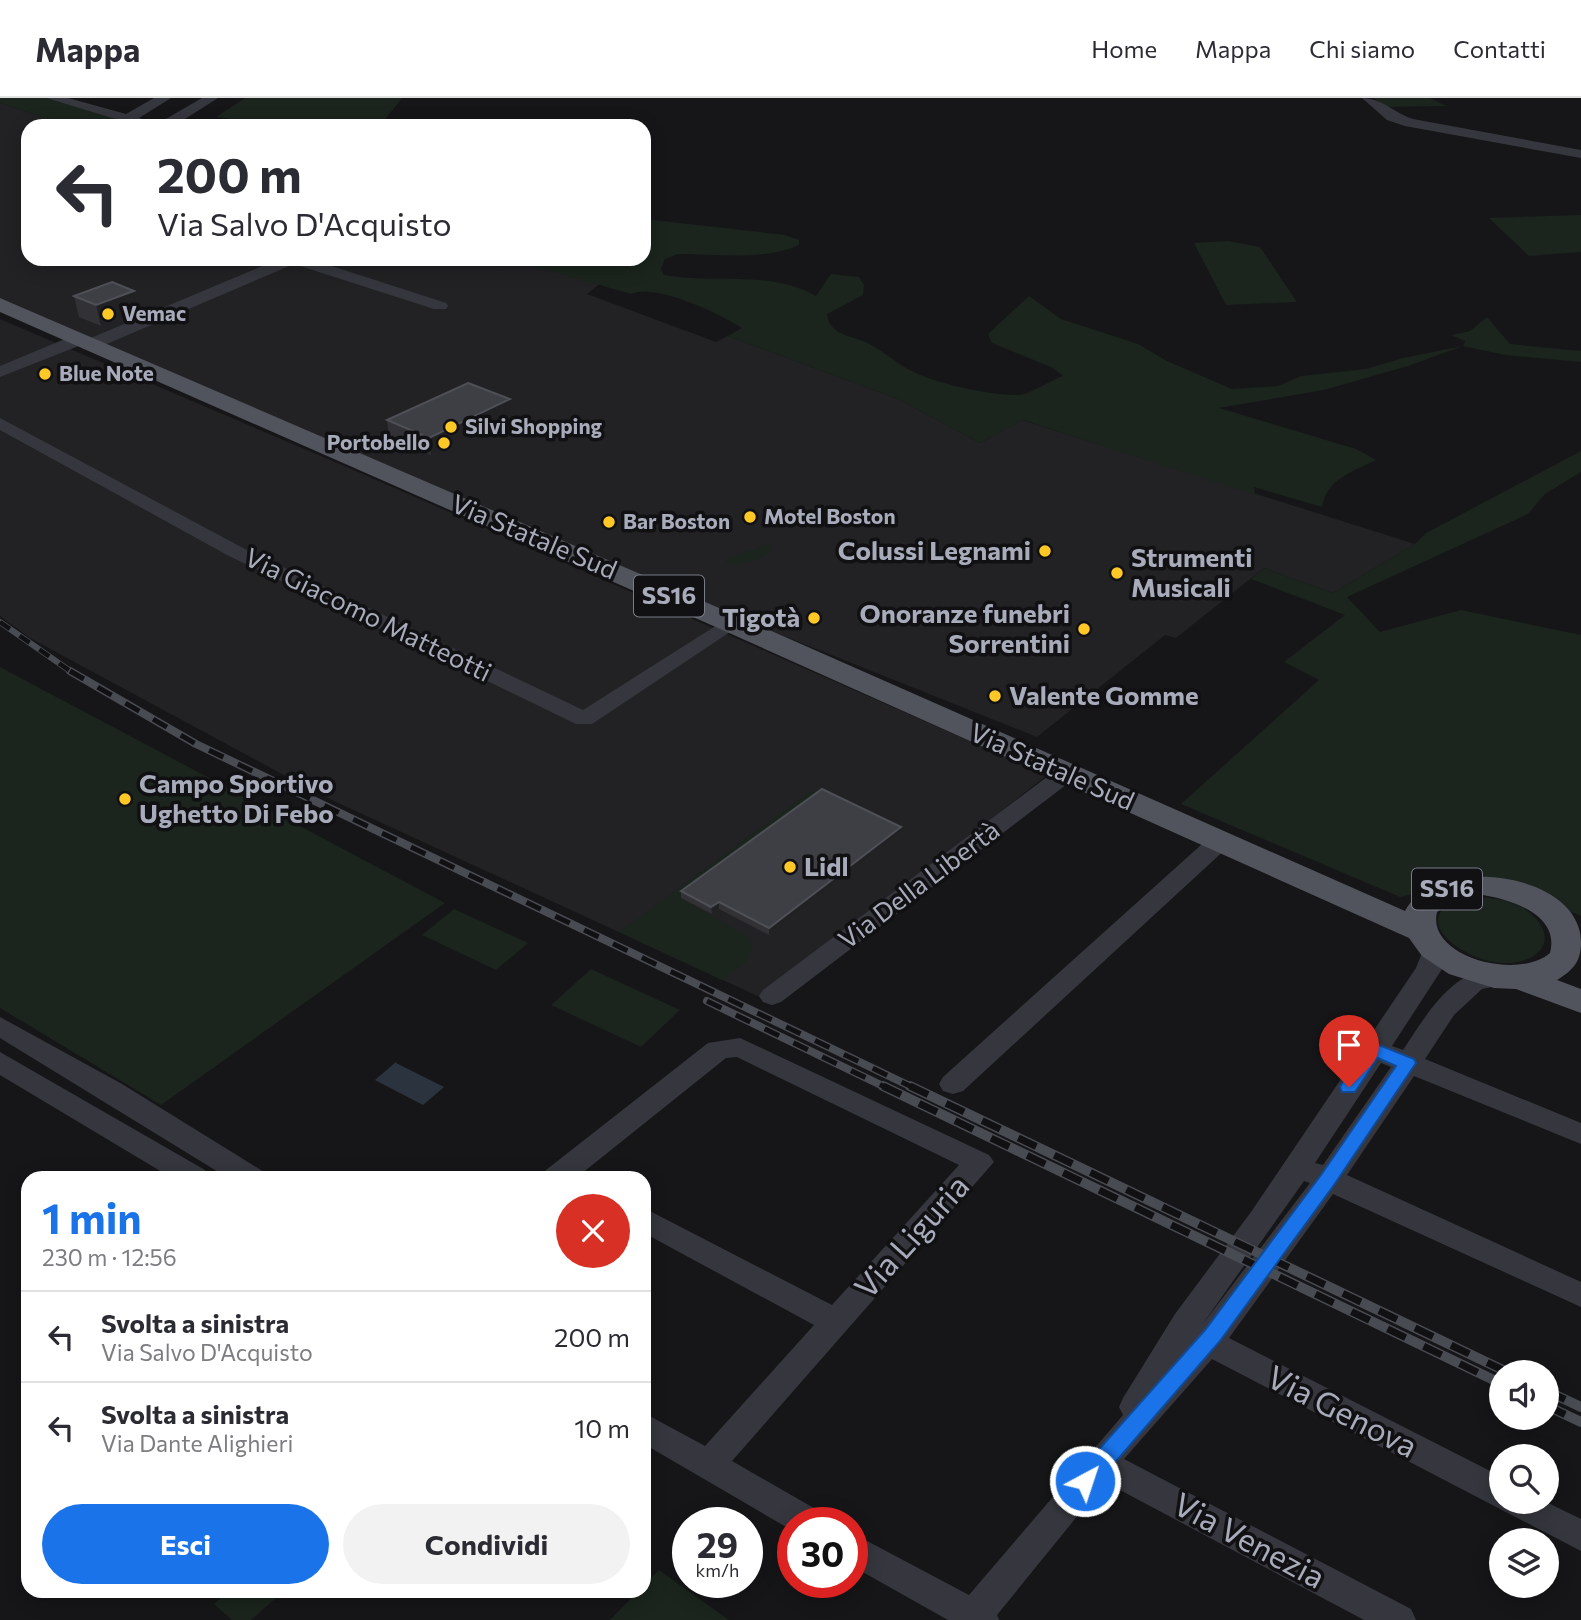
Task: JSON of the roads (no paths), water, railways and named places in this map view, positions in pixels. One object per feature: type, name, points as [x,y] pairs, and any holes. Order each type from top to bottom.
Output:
[{"type":"main road","name":"Via Statale Sud","points":[[0,304],[83,343],[732,624],[1336,891],[1428,940]]},
{"type":"main road","name":"SS16","points":[[1581,991],[1572,942],[1567,932],[1558,918],[1526,895],[1483,885],[1462,886],[1430,898],[1422,907],[1419,918],[1428,940],[1465,968],[1510,977],[1581,1002]]},
{"type":"main road","name":"Via Statale Sud","points":[[1336,891],[1383,903],[1430,898]]},
{"type":"main road","name":"SS16","points":[[1510,977],[1541,973],[1572,942]]},
{"type":"street","points":[[53,98],[127,119],[164,98]]},
{"type":"street","points":[[176,119],[211,98]]},
{"type":"street","points":[[1369,98],[1392,117],[1410,123],[1581,154]]},
{"type":"street","points":[[0,372],[83,343],[276,266]]},
{"type":"street","points":[[315,266],[440,306]]},
{"type":"street","name":"Via Giacomo Matteotti","points":[[0,423],[236,552],[584,719],[732,624]]},
{"type":"street","name":"Via Della Libertà","points":[[772,996],[1067,773]]},
{"type":"street","points":[[953,1084],[1220,841]]},
{"type":"street","points":[[1195,1335],[1262,1220],[1429,970],[1428,940]]},
{"type":"street","points":[[868,1557],[975,1619],[1100,1463],[1195,1335],[1328,1180],[1445,1009],[1463,989],[1474,982],[1510,977]]},
{"type":"street","points":[[0,1027],[112,1091],[240,1171]]},
{"type":"street","name":"Via Liguria","points":[[568,1171],[718,1051],[740,1047],[979,1162],[708,1465]]},
{"type":"street","points":[[1374,1049],[1581,1134]]},
{"type":"street","points":[[0,1062],[183,1171]]},
{"type":"street","points":[[1297,1166],[1581,1295]]},
{"type":"street","points":[[651,1223],[835,1322]]},
{"type":"street","name":"Via Genova","points":[[1195,1335],[1489,1487]]},
{"type":"street","points":[[651,1431],[781,1507]]},
{"type":"street","name":"Via Venezia","points":[[1100,1463],[1398,1620]]},
{"type":"street","points":[[1538,1514],[1581,1536]]},
{"type":"railway","points":[[0,622],[71,671]]},
{"type":"railway","points":[[71,671],[196,744],[914,1088]]},
{"type":"railway","points":[[707,1001],[887,1088]]},
{"type":"railway","points":[[883,1086],[1489,1378]]},
{"type":"railway","points":[[910,1086],[1489,1363]]},
{"type":"railway","points":[[1559,1397],[1581,1407]]},
{"type":"railway","points":[[1559,1412],[1581,1422]]},
{"type":"place","name":"Vemac","points":[[108,314]]},
{"type":"place","name":"Blue Note","points":[[45,374]]},
{"type":"place","name":"Silvi Shopping","points":[[451,427]]},
{"type":"place","name":"Portobello","points":[[444,443]]},
{"type":"place","name":"Motel Boston","points":[[750,517]]},
{"type":"place","name":"Bar Boston","points":[[609,522]]},
{"type":"place","name":"Colussi Legnami","points":[[1045,551]]},
{"type":"place","name":"Strumenti Musicali","points":[[1117,573]]},
{"type":"place","name":"Tigotà","points":[[814,618]]},
{"type":"place","name":"Onoranze funebri Sorrentini","points":[[1084,629]]},
{"type":"place","name":"Valente Gomme","points":[[995,696]]},
{"type":"place","name":"Campo Sportivo Ughetto Di Febo","points":[[125,799]]},
{"type":"place","name":"Lidl","points":[[790,867]]}]
